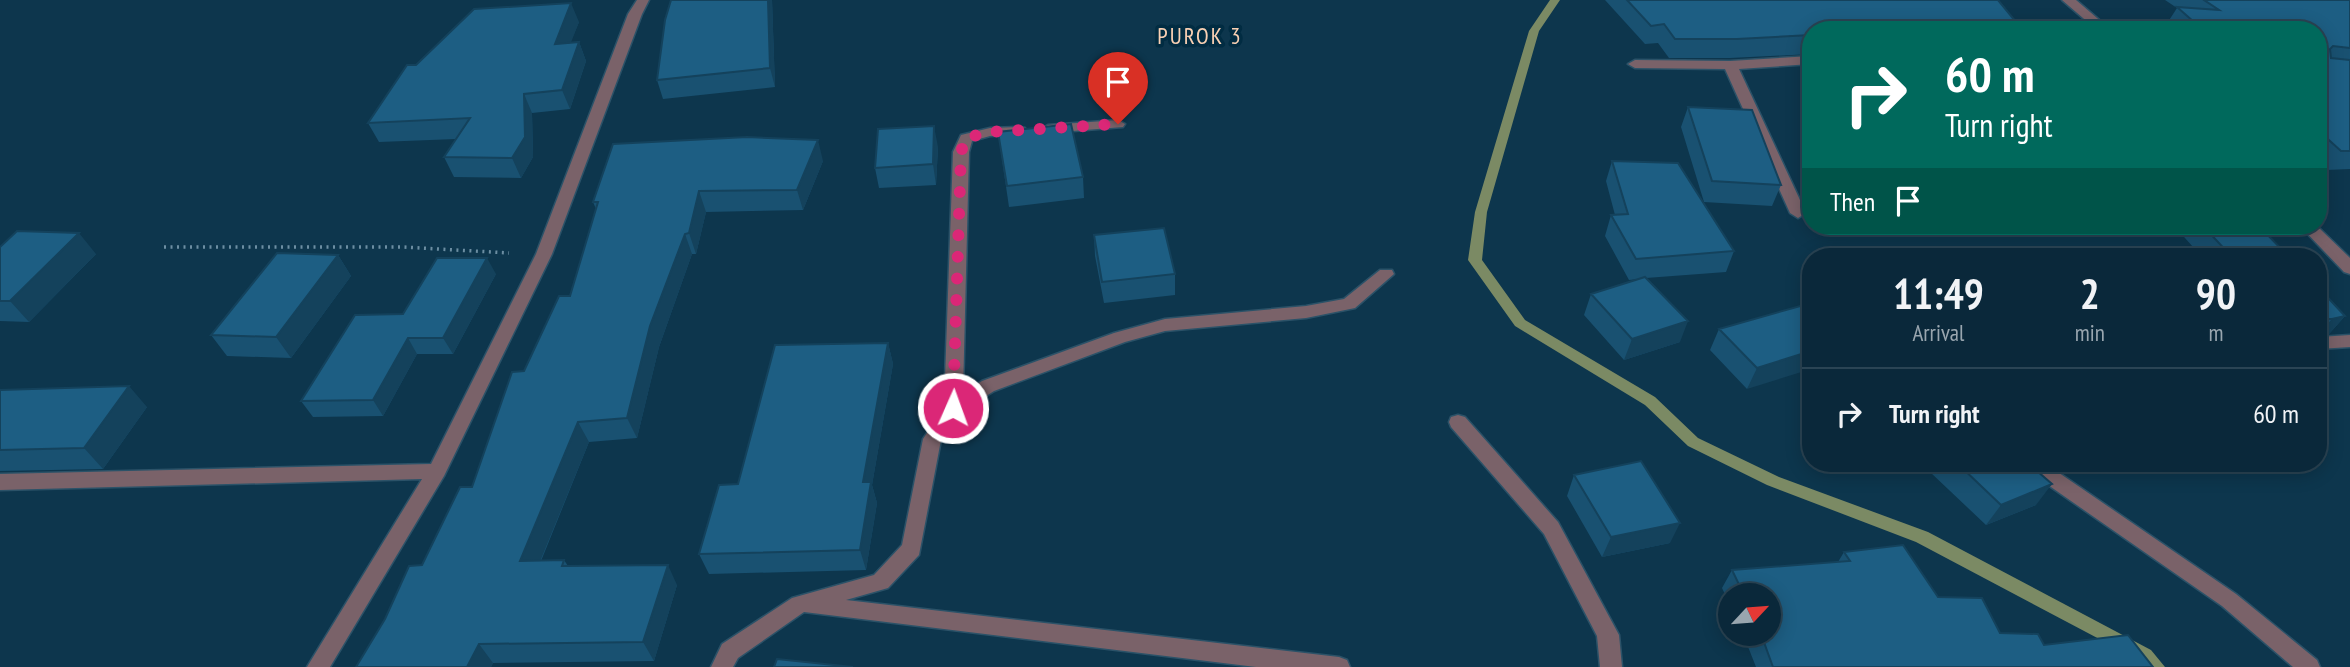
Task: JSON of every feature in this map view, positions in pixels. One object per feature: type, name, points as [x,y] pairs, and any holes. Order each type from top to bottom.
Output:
[{"type":"street","points":[[318,667],[437,471],[544,254],[635,14],[643,0]]},
{"type":"street","points":[[2068,0],[2094,21]]},
{"type":"street","points":[[1635,64],[1730,65],[1802,61]]},
{"type":"street","points":[[1730,65],[1798,213]]},
{"type":"street","points":[[953,408],[961,152],[966,138],[990,132],[1118,124]]},
{"type":"street","points":[[2317,235],[2350,268]]},
{"type":"street","points":[[722,667],[730,651],[799,604],[881,582],[912,549],[932,439],[953,408],[988,386],[1120,337],[1165,325],[1306,312],[1349,304],[1386,274]]},
{"type":"street","points":[[2327,342],[2350,341]]},
{"type":"street","points":[[1458,422],[1551,528],[1608,635],[1611,667]]},
{"type":"street","points":[[0,482],[437,471]]},
{"type":"street","points":[[2044,472],[2229,600],[2309,667]]},
{"type":"street","points":[[799,604],[1339,667]]},
{"type":"path","points":[[164,247],[403,247],[544,254]]},
{"type":"building","points":[[671,0],[768,0],[770,68],[657,80],[665,20]]},
{"type":"building","points":[[1627,0],[1998,0],[2015,21],[1802,21],[1802,35],[1737,39],[1675,39],[1664,24],[1651,26]]},
{"type":"building","points":[[2204,0],[2350,0],[2350,48],[2333,46],[2330,49],[2331,58],[2350,60],[2350,151],[2341,151],[2327,138],[2327,21],[2193,21],[2177,7],[2219,10]]},
{"type":"building","points":[[571,3],[555,44],[579,42],[562,90],[524,94],[525,137],[512,158],[444,157],[470,118],[368,123],[407,65],[416,65],[474,9]]},
{"type":"building","points":[[1688,107],[1752,110],[1781,185],[1712,181]]},
{"type":"building","points":[[1071,124],[1083,177],[1007,186],[998,132]]},
{"type":"building","points":[[934,126],[933,164],[875,168],[878,129]]},
{"type":"building","points":[[747,137],[818,140],[797,190],[699,191],[689,233],[685,234],[650,326],[627,418],[578,422],[520,561],[564,560],[562,566],[668,565],[643,642],[479,644],[467,667],[356,667],[385,619],[409,566],[422,565],[460,487],[472,487],[512,372],[524,371],[559,296],[570,296],[598,202],[593,202],[613,144]]},
{"type":"building","points":[[1612,161],[1678,163],[1734,251],[1636,259],[1611,215],[1628,214]]},
{"type":"building","points":[[1164,228],[1175,274],[1102,282],[1094,235]]},
{"type":"building","points":[[17,231],[79,233],[10,301],[0,301],[0,247]]},
{"type":"building","points":[[2211,235],[2268,235],[2280,248],[2224,248]]},
{"type":"building","points":[[277,253],[338,255],[276,337],[211,335]]},
{"type":"building","points":[[437,258],[487,258],[443,338],[408,338],[373,400],[301,401],[355,315],[403,314]]},
{"type":"building","points":[[1645,277],[1688,321],[1632,339],[1591,294]]},
{"type":"building","points":[[2327,297],[2345,316],[2327,319]]},
{"type":"building","points":[[1802,306],[1802,354],[1757,368],[1719,329]]},
{"type":"building","points":[[888,343],[863,482],[871,482],[860,550],[699,554],[719,485],[738,484],[775,345]]},
{"type":"building","points":[[129,386],[84,448],[0,450],[0,390]]},
{"type":"building","points":[[1641,461],[1680,523],[1611,537],[1574,475]]},
{"type":"building","points":[[1966,472],[2038,472],[2052,484],[2001,505]]},
{"type":"building","points":[[1903,545],[1938,597],[1982,598],[2000,633],[2038,634],[2044,645],[2128,635],[2153,667],[1773,667],[1765,646],[1782,646],[1782,583],[1738,583],[1732,570],[1850,561],[1844,552]]},
{"type":"building","points":[[777,659],[853,667],[774,667]]},
{"type":"waterway","points":[[1555,0],[1534,31],[1481,212],[1475,260],[1520,323],[1650,401],[1693,442],[1773,481],[1922,537],[2145,655],[2156,667]]},
{"type":"district","name":"PUROK 3","points":[[1200,35]]},
{"type":"route","points":[[953,408],[961,152],[966,138],[990,132],[1118,124]]}]
